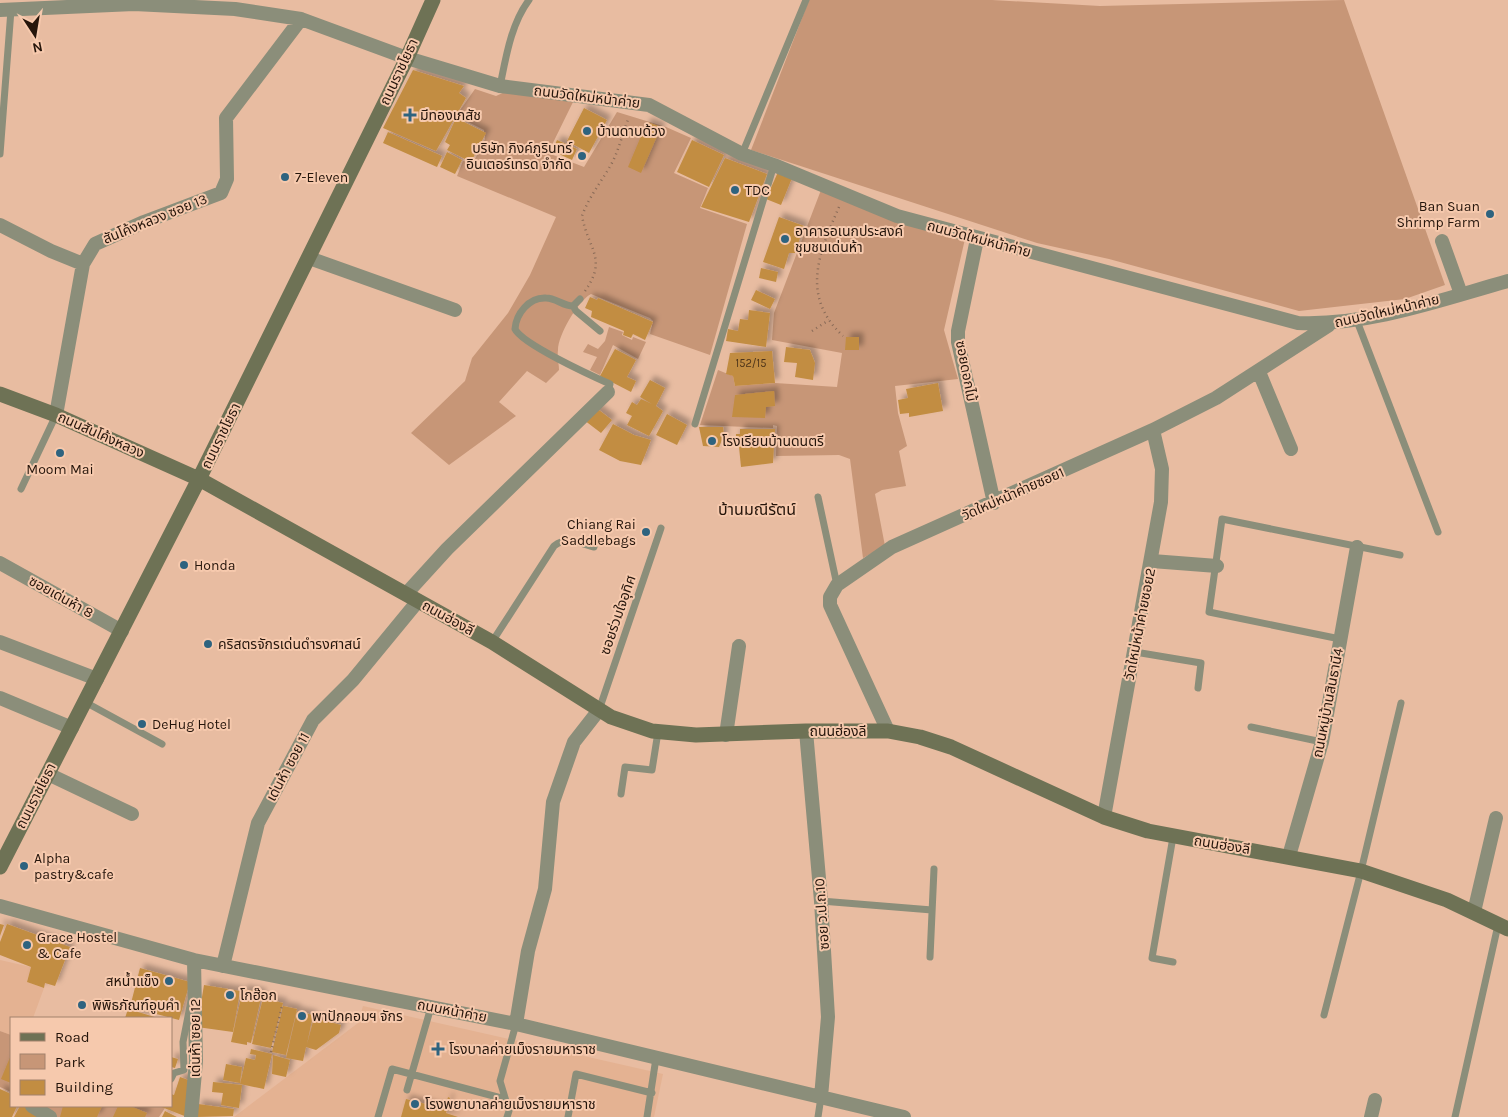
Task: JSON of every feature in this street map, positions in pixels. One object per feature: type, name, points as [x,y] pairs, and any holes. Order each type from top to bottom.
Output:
[{"type":"street","name":"ถนนราชโยธา","points":[[0,866],[200,479],[310,258],[433,0]]},
{"type":"street","name":"ถนนวัดใหม่หน้าค่าย","points":[[6,10],[40,4],[134,4],[235,9],[301,19],[407,58],[500,86],[649,105],[742,154],[774,165],[897,216],[1298,324],[1329,325],[1357,321],[1508,281]]},
{"type":"street","name":"สันโค้งหลวง ซอย 13","points":[[56,414],[83,264],[95,244],[144,222],[220,193],[227,178],[226,118],[301,19]]},
{"type":"street","points":[[0,225],[51,251],[83,264]]},
{"type":"street","name":"ซอยดอกไม้","points":[[977,239],[958,331],[958,342],[994,503]]},
{"type":"street","points":[[1442,241],[1461,294]]},
{"type":"street","points":[[310,258],[455,310]]},
{"type":"street","name":"วัดใหม่หน้าค่ายซอย1","points":[[837,585],[892,547],[994,503],[1153,430],[1216,398],[1329,325]]},
{"type":"street","points":[[1259,372],[1291,449]]},
{"type":"street","name":"เด่นห้า ซอย 11","points":[[223,966],[258,823],[313,720],[353,680],[447,548],[608,392]]},
{"type":"street","name":"ถนนสันโค้งหลวง","points":[[0,394],[56,414],[200,479]]},
{"type":"street","name":"วัดใหม่หน้าค่ายซอย2","points":[[1104,817],[1152,561],[1161,502],[1162,469],[1153,430]]},
{"type":"street","name":"ถนนฮ่องลี","points":[[200,479],[492,642],[611,717],[658,731],[696,735],[806,731],[888,731],[920,737],[951,747],[1104,817],[1173,837],[1289,856],[1362,871],[1447,900],[1505,924]]},
{"type":"street","name":"ถนนหมู่บ้านสินธานี4","points":[[1289,856],[1322,742],[1357,547]]},
{"type":"street","points":[[1152,561],[1217,566]]},
{"type":"street","name":"ซอยเด่นห้า 8","points":[[0,564],[122,631]]},
{"type":"street","points":[[837,585],[830,597],[830,605],[888,731]]},
{"type":"street","points":[[0,642],[97,678]]},
{"type":"street","points":[[726,735],[738,646]]},
{"type":"street","points":[[0,698],[72,728]]},
{"type":"street","points":[[516,1024],[528,951],[545,889],[553,802],[574,742],[599,710]]},
{"type":"street","name":"ซอย ว.ป.ถ.10","points":[[806,731],[821,901],[828,1017],[821,1097]]},
{"type":"street","points":[[48,774],[132,814]]},
{"type":"street","points":[[1474,912],[1496,818]]},
{"type":"street","name":"ถนนหน้าค่าย","points":[[0,906],[194,960],[516,1024],[904,1117]]},
{"type":"street","name":"เด่นห้า ซอย 12","points":[[191,1117],[196,1061],[194,960]]},
{"type":"street","points":[[1372,1117],[1376,1100]]},
{"type":"street","points":[[34,1107],[50,1117]]},
{"type":"lane","points":[[500,86],[507,48],[522,3],[528,0]]},
{"type":"lane","points":[[742,154],[806,0]]},
{"type":"lane","points":[[0,154],[6,10]]},
{"type":"lane","points":[[695,424],[774,165]]},
{"type":"lane","points":[[580,299],[573,306],[566,306],[557,300],[546,297],[536,300],[520,312],[516,320],[515,329],[518,336],[610,384],[608,392]]},
{"type":"lane","points":[[573,306],[576,311],[600,331]]},
{"type":"lane","points":[[1357,321],[1438,532]]},
{"type":"lane","points":[[21,489],[56,414]]},
{"type":"lane","points":[[818,497],[837,585]]},
{"type":"lane","points":[[1340,639],[1209,612],[1217,566],[1222,519],[1400,555]]},
{"type":"lane","name":"ซอยร่วมใจอุทิศ","points":[[599,710],[660,528]]},
{"type":"lane","points":[[492,642],[554,546],[561,541],[569,540],[594,547]]},
{"type":"lane","points":[[1135,652],[1201,663],[1198,688]]},
{"type":"lane","points":[[85,702],[162,744]]},
{"type":"lane","points":[[1324,1015],[1362,871],[1401,704]]},
{"type":"lane","points":[[1251,726],[1322,742]]},
{"type":"lane","points":[[621,794],[625,767],[652,770],[658,731]]},
{"type":"lane","points":[[1173,837],[1152,958],[1173,962]]},
{"type":"lane","points":[[930,957],[934,868]]},
{"type":"lane","points":[[821,901],[932,910]]},
{"type":"lane","points":[[1455,1117],[1505,924]]},
{"type":"lane","points":[[172,1077],[174,1073],[184,1070],[183,1042],[188,1008],[195,992]]},
{"type":"lane","points":[[407,1090],[431,1007]]},
{"type":"lane","points":[[507,1117],[509,1111],[500,1081],[516,1024]]},
{"type":"lane","points":[[647,1117],[656,1058]]},
{"type":"lane","points":[[378,1117],[392,1069],[505,1099]]},
{"type":"lane","points":[[568,1117],[576,1074],[652,1093]]},
{"type":"lane","points":[[818,1117],[821,1097]]},
{"type":"path","points":[[580,299],[597,272],[596,259],[582,216],[587,203],[622,142],[631,103]]},
{"type":"path","points":[[843,336],[829,320],[816,294],[818,270],[823,247],[844,194]]},
{"type":"path","points":[[812,332],[829,320]]},
{"type":"path","points":[[271,1052],[282,1006]]},
{"type":"shaded area","points":[[0,960],[31,967],[27,982],[44,988],[33,1017],[10,1017],[10,1035],[0,1031]]},
{"type":"shaded area","name":"โรงบาลค่ายเม็งรายมหาราช","points":[[363,1006],[663,1074],[654,1117],[234,1117],[358,1023]]},
{"type":"green space","points":[[809,0],[992,0],[1100,6],[1344,0],[1445,285],[1405,299],[1299,311],[1109,259],[1037,243],[751,150]]},
{"type":"green space","points":[[475,89],[496,96],[507,91],[573,102],[548,153],[584,167],[617,112],[666,127],[691,138],[674,173],[708,188],[700,208],[747,224],[710,355],[650,334],[653,321],[650,318],[591,294],[575,311],[561,336],[558,353],[559,370],[546,383],[527,371],[499,402],[516,416],[449,465],[411,433],[465,381],[472,358],[508,313],[530,275],[556,217],[457,176],[463,161],[473,163],[485,139],[484,130],[456,116]]},
{"type":"green space","points":[[821,190],[965,239],[944,330],[958,379],[895,386],[898,413],[907,446],[899,451],[906,486],[882,490],[875,494],[885,546],[863,558],[850,459],[839,455],[776,456],[777,426],[773,425],[773,428],[700,425],[718,370],[733,376],[735,386],[775,383],[837,387],[842,353],[772,340],[774,313]]},
{"type":"green space","points":[[609,327],[623,332],[622,335],[632,340],[633,337],[646,342],[638,359],[613,345],[600,375],[590,370],[597,357],[583,352],[588,344],[598,349],[605,341]]},
{"type":"green space","points":[[0,1031],[10,1035],[10,1092],[0,1087]]},
{"type":"green space","points":[[39,1107],[165,1108],[159,1117],[55,1117]]},
{"type":"building","points":[[413,70],[464,86],[459,93],[466,98],[436,151],[383,128]]},
{"type":"building","name":"บ้านดาบด้วง","points":[[584,108],[607,120],[589,153],[567,141]]},
{"type":"building","points":[[456,118],[486,133],[471,162],[447,150],[450,145],[445,142]]},
{"type":"building","points":[[647,122],[661,127],[641,173],[628,167]]},
{"type":"building","points":[[388,132],[442,156],[437,167],[383,143]]},
{"type":"building","points":[[557,140],[577,149],[572,160],[552,151]]},
{"type":"building","points":[[692,140],[724,155],[709,187],[677,172]]},
{"type":"building","points":[[447,152],[462,160],[455,174],[440,167]]},
{"type":"building","name":"TDC","points":[[725,158],[767,174],[749,222],[701,207]]},
{"type":"building","points":[[778,172],[792,178],[781,205],[766,199]]},
{"type":"building","name":"อาคารอเนกประสงค์ ชุมชนเด่นห้า","points":[[779,217],[804,226],[795,253],[789,253],[784,269],[763,262]]},
{"type":"building","points":[[761,268],[778,272],[776,282],[759,278]]},
{"type":"building","points":[[756,290],[775,299],[770,309],[751,300]]},
{"type":"building","points":[[590,297],[597,300],[598,298],[653,322],[645,340],[633,334],[631,338],[623,335],[624,331],[591,317],[592,311],[585,308]]},
{"type":"building","points":[[749,310],[770,313],[766,347],[726,341],[728,329],[738,331],[740,319],[748,320]]},
{"type":"building","points":[[846,337],[859,337],[859,350],[845,350]]},
{"type":"building","points":[[786,347],[810,350],[815,363],[813,380],[795,377],[797,363],[784,362]]},
{"type":"building","points":[[615,349],[636,360],[627,377],[636,381],[631,392],[600,376]]},
{"type":"building","points":[[772,351],[775,383],[735,386],[733,376],[726,374],[730,353]]},
{"type":"building","points":[[650,380],[665,388],[656,406],[663,411],[649,436],[627,425],[632,416],[626,413],[632,402],[637,405],[641,399],[652,404],[640,397]]},
{"type":"building","points":[[938,383],[943,411],[909,417],[909,413],[900,414],[898,400],[908,398],[906,389]]},
{"type":"building","points":[[774,391],[775,406],[766,407],[765,418],[732,417],[735,395]]},
{"type":"building","points":[[595,407],[612,420],[601,433],[584,420]]},
{"type":"building","points":[[667,414],[687,425],[677,445],[656,435]]},
{"type":"building","points":[[613,424],[634,435],[651,440],[641,465],[620,461],[599,450]]},
{"type":"building","name":"โรงเรียนบ้านดนตรี","points":[[699,427],[723,427],[724,435],[719,447],[703,446]]},
{"type":"building","points":[[740,429],[775,429],[773,463],[741,467],[739,447],[736,447],[736,434],[740,434]]},
{"type":"building","points":[[0,924],[4,925],[0,936]]},
{"type":"building","points":[[7,924],[70,947],[55,986],[45,983],[44,988],[27,982],[31,967],[0,955],[0,942]]},
{"type":"building","points":[[140,968],[190,982],[179,1020],[130,1007]]},
{"type":"building","points":[[204,985],[240,991],[233,1032],[197,1027]]},
{"type":"building","points":[[243,989],[262,993],[251,1043],[247,1042],[247,1045],[231,1042]]},
{"type":"building","points":[[263,998],[283,1003],[271,1048],[252,1044]]},
{"type":"building","points":[[283,1006],[297,1009],[286,1055],[272,1052]]},
{"type":"building","points":[[128,1009],[155,1017],[125,1017]]},
{"type":"building","points":[[297,1011],[313,1015],[307,1044],[314,1018],[341,1025],[339,1033],[316,1050],[306,1047],[303,1061],[286,1058]]},
{"type":"building","points":[[251,1049],[272,1054],[264,1089],[240,1084],[246,1058],[255,1060],[256,1055],[250,1054]]},
{"type":"building","points":[[273,1055],[290,1060],[286,1077],[272,1074]]},
{"type":"building","points":[[10,1057],[10,1083],[1,1079]]},
{"type":"building","points":[[172,1057],[178,1059],[175,1068],[172,1067]]},
{"type":"building","points":[[226,1064],[242,1067],[240,1083],[223,1080]]},
{"type":"building","points":[[180,1077],[191,1081],[187,1117],[162,1107],[172,1107],[172,1094],[174,1095]]},
{"type":"building","points":[[213,1082],[242,1085],[239,1108],[221,1105],[223,1093],[212,1092]]},
{"type":"building","points":[[0,1089],[10,1094],[10,1107],[17,1107],[12,1117],[0,1117]]},
{"type":"building","name":"โรงพยาบาลค่ายเม็งรายมหาราช","points":[[448,1097],[450,1098],[446,1113],[458,1117],[401,1117],[406,1099],[445,1109]]},
{"type":"building","points":[[198,1104],[234,1109],[233,1116],[196,1117]]},
{"type":"building","points":[[19,1107],[25,1107],[45,1117],[14,1117]]},
{"type":"building","points":[[63,1107],[102,1107],[97,1117],[60,1117]]},
{"type":"building","points":[[118,1107],[132,1107],[147,1113],[145,1117],[113,1117]]},
{"type":"building","points":[[165,1111],[177,1117],[162,1117]]},
{"type":"place","name":"มีทองเภสัช","points":[[410,115]]},
{"type":"place","name":"บ้านดาบด้วง","points":[[587,131]]},
{"type":"place","name":"บริษัท ภิงค์ภูรินทร์ อินเตอร์เทรด จำกัด","points":[[582,156]]},
{"type":"place","name":"7-Eleven","points":[[285,177]]},
{"type":"place","name":"TDC","points":[[735,190]]},
{"type":"place","name":"Ban Suan Shrimp Farm","points":[[1490,214]]},
{"type":"place","name":"อาคารอเนกประสงค์ ชุมชนเด่นห้า","points":[[785,239]]},
{"type":"place","name":"โรงเรียนบ้านดนตรี","points":[[712,441]]},
{"type":"place","name":"Moom Mai","points":[[60,453]]},
{"type":"place","name":"Chiang Rai Saddlebags","points":[[646,532]]},
{"type":"place","name":"Honda","points":[[184,565]]},
{"type":"place","name":"คริสตรจักรเด่นดำรงศาสน์","points":[[208,644]]},
{"type":"place","name":"DeHug Hotel","points":[[142,724]]},
{"type":"place","name":"Alpha pastry&cafe","points":[[24,866]]},
{"type":"place","name":"Grace Hostel & Cafe","points":[[27,945]]},
{"type":"place","name":"สหน้ำแข็ง","points":[[169,981]]},
{"type":"place","name":"โกฮ๊อก","points":[[230,995]]},
{"type":"place","name":"พิพิธภัณฑ์อูบคำ","points":[[82,1005]]},
{"type":"place","name":"พาปักคอมฯ จักร","points":[[302,1016]]},
{"type":"place","name":"โรงบาลค่ายเม็งรายมหาราช","points":[[438,1049]]},
{"type":"place","name":"โรงพยาบาลค่ายเม็งรายมหาราช","points":[[415,1104]]},
{"type":"district","name":"บ้านมณีรัตน์","points":[[757,509]]}]
